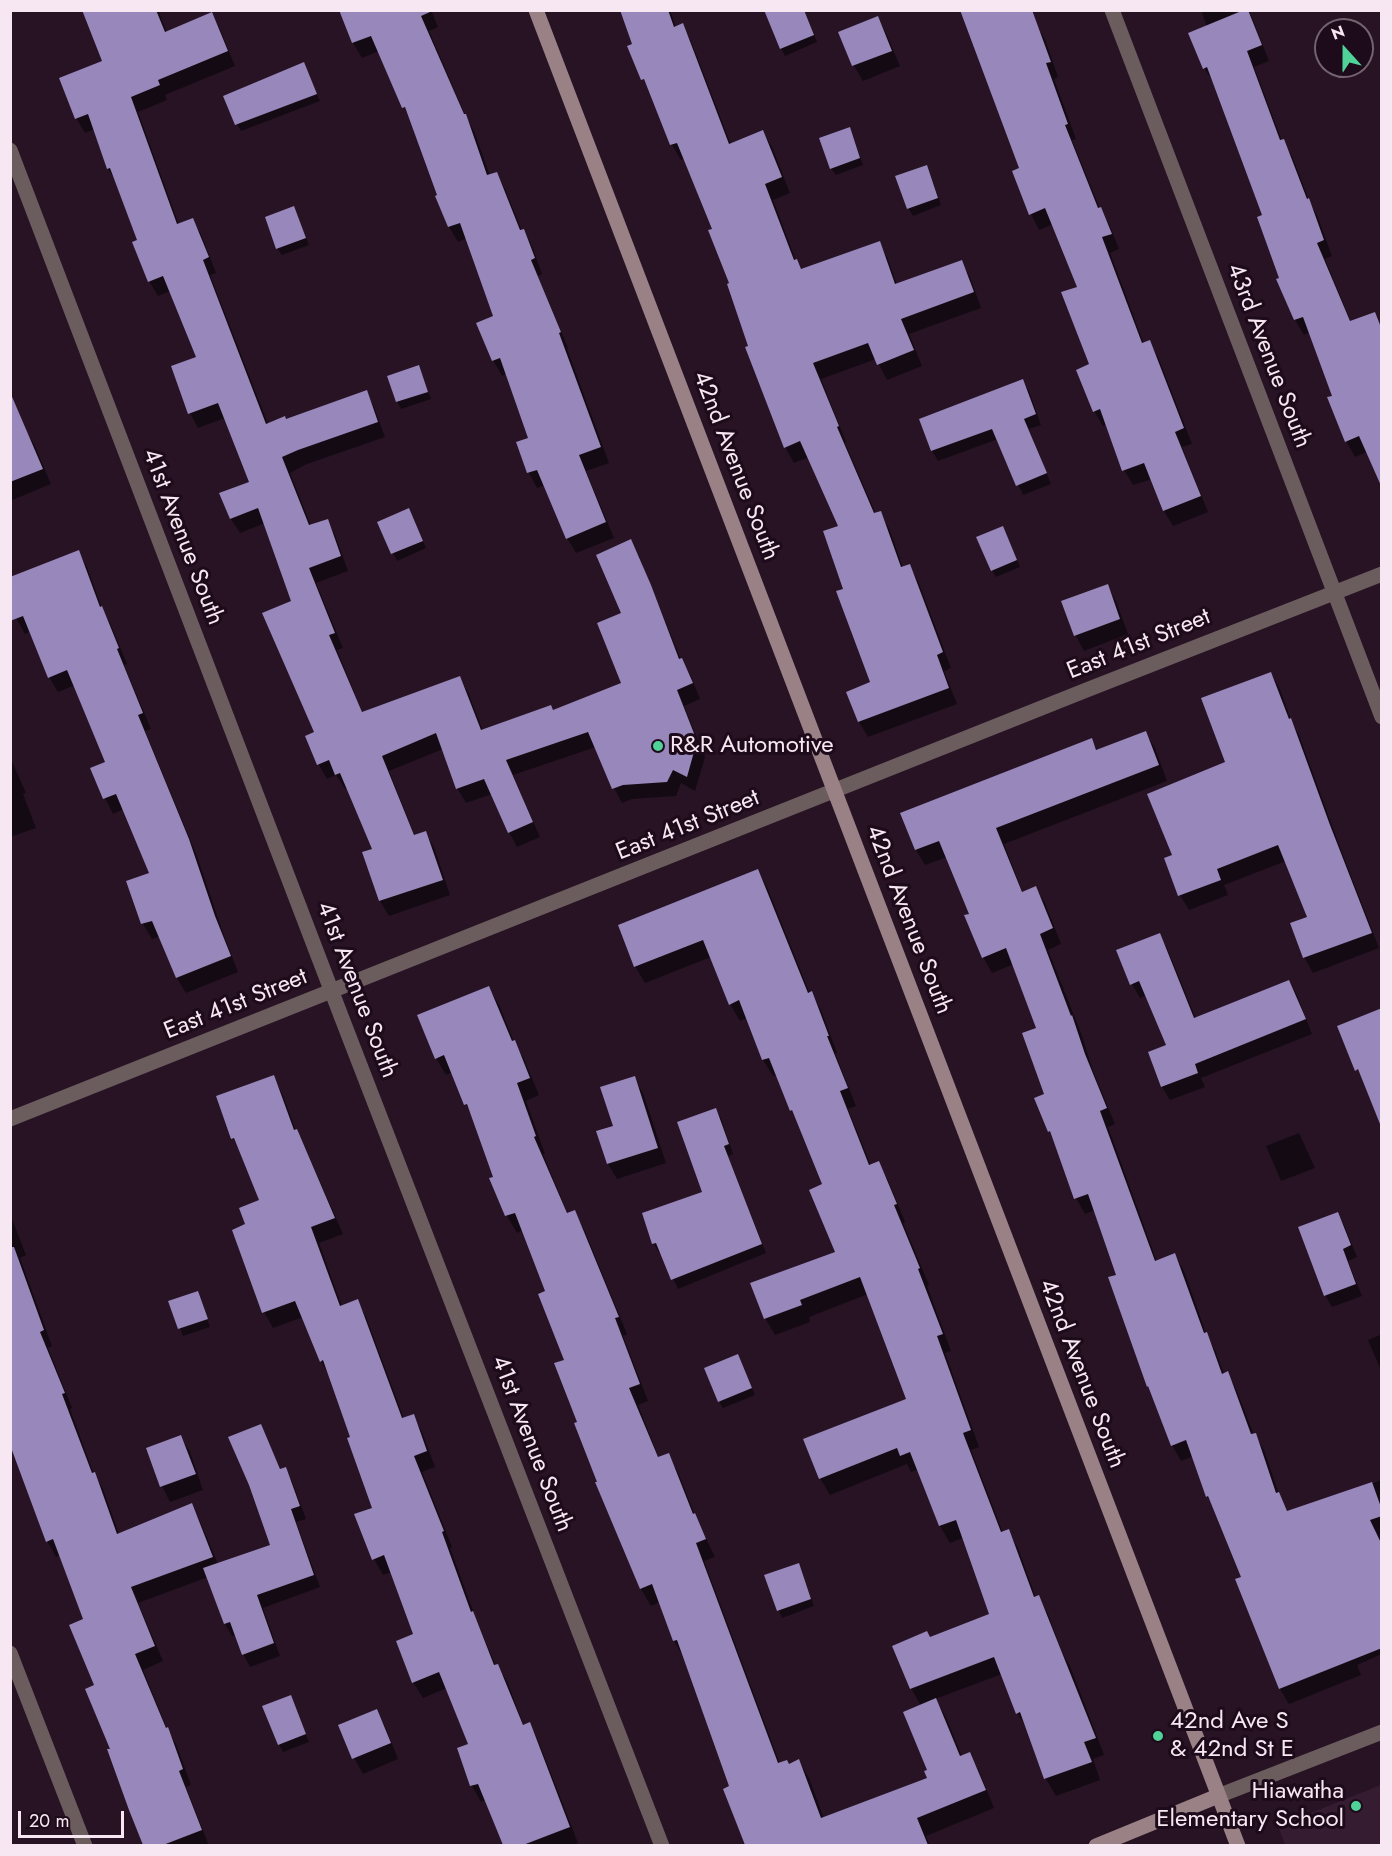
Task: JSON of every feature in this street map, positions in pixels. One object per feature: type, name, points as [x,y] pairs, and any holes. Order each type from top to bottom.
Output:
[{"type":"street","name":"42nd Avenue South","points":[[536,10],[1238,1845]]},
{"type":"street","name":"43rd Avenue South","points":[[1112,10],[1382,717]]},
{"type":"street","name":"41st Avenue South","points":[[10,150],[662,1845]]},
{"type":"street","name":"East 41st Street","points":[[10,1119],[1382,574]]},
{"type":"street","points":[[10,1653],[85,1845]]},
{"type":"street","points":[[1095,1845],[1382,1732]]},
{"type":"shaded area","name":"Hiawatha Elementary School","points":[[1381,1785],[1381,1845],[1285,1845],[1278,1826]]},
{"type":"building","points":[[82,10],[156,10],[165,32],[212,12],[228,51],[158,80],[160,85],[131,97],[177,224],[193,218],[209,257],[203,260],[266,424],[367,390],[378,422],[282,457],[309,525],[328,519],[341,556],[309,568],[335,633],[329,635],[362,712],[460,676],[481,730],[551,705],[553,710],[621,683],[597,623],[621,613],[596,555],[631,539],[679,659],[682,658],[693,683],[677,690],[697,741],[687,777],[673,770],[667,782],[623,785],[612,789],[588,732],[506,760],[533,822],[508,833],[484,779],[456,789],[436,733],[382,756],[414,835],[426,831],[443,880],[379,901],[362,852],[372,849],[340,773],[335,775],[329,760],[317,765],[305,736],[314,732],[262,613],[291,601],[258,508],[230,519],[219,493],[249,482],[218,403],[188,414],[171,366],[196,357],[163,276],[148,282],[132,242],[137,240],[110,168],[107,169],[88,114],[75,119],[59,78],[102,61]]},
{"type":"building","points":[[339,10],[430,10],[421,16],[464,114],[466,114],[487,175],[497,172],[520,230],[524,229],[535,258],[531,260],[561,332],[559,333],[601,447],[579,455],[606,522],[566,539],[537,470],[527,473],[516,442],[528,438],[500,358],[492,361],[476,323],[493,316],[460,223],[448,227],[405,107],[402,108],[371,36],[352,43]]},
{"type":"building","points":[[620,10],[668,10],[674,27],[683,23],[729,144],[763,130],[782,177],[765,184],[794,260],[797,259],[801,269],[880,241],[895,284],[962,260],[974,292],[901,319],[914,350],[877,365],[868,343],[813,363],[839,426],[837,427],[874,513],[881,511],[901,567],[910,564],[943,652],[937,655],[949,688],[858,722],[846,692],[870,682],[836,591],[843,589],[823,531],[838,526],[800,441],[784,448],[745,347],[748,346],[727,284],[729,283],[708,230],[712,229],[677,143],[670,145],[644,79],[641,80],[627,46],[632,44]]},
{"type":"building","points":[[764,10],[804,10],[814,35],[780,49]]},
{"type":"building","points":[[960,10],[1032,10],[1051,62],[1046,63],[1068,124],[1065,125],[1098,208],[1101,207],[1112,234],[1102,237],[1142,343],[1150,340],[1184,428],[1175,432],[1201,496],[1163,511],[1144,463],[1122,471],[1100,409],[1093,412],[1076,370],[1089,364],[1061,292],[1077,287],[1045,208],[1029,215],[1012,171],[1019,168]]},
{"type":"building","points":[[1248,10],[1262,45],[1247,51],[1280,140],[1284,139],[1307,199],[1309,198],[1324,240],[1317,243],[1350,321],[1375,312],[1382,330],[1382,488],[1359,436],[1345,442],[1327,397],[1332,396],[1303,317],[1294,320],[1276,279],[1279,278],[1257,217],[1262,215],[1207,67],[1203,69],[1188,33]]},
{"type":"building","points":[[878,16],[892,51],[852,66],[838,32]]},
{"type":"building","points":[[304,62],[317,94],[235,125],[223,96]]},
{"type":"building","points":[[850,127],[860,158],[830,169],[819,138]]},
{"type":"building","points":[[927,165],[938,198],[907,209],[895,176]]},
{"type":"building","points":[[294,206],[306,238],[276,249],[265,217]]},
{"type":"building","points":[[419,365],[428,392],[396,402],[387,376]]},
{"type":"building","points":[[1023,379],[1036,414],[1024,419],[1047,473],[1016,486],[992,429],[931,451],[919,419]]},
{"type":"building","points":[[10,392],[43,469],[10,482]]},
{"type":"building","points":[[409,508],[423,541],[391,554],[377,522]]},
{"type":"building","points":[[1003,526],[1017,560],[991,571],[976,537]]},
{"type":"building","points":[[79,550],[100,607],[102,606],[119,648],[117,649],[143,713],[138,715],[189,839],[231,956],[176,978],[152,921],[141,924],[126,881],[149,873],[116,794],[103,799],[90,768],[105,762],[67,670],[48,678],[23,616],[10,621],[10,577]]},
{"type":"building","points":[[1108,584],[1120,619],[1074,636],[1061,601]]},
{"type":"building","points":[[1271,672],[1289,719],[1291,718],[1372,933],[1303,958],[1290,923],[1307,917],[1278,845],[1217,869],[1221,880],[1178,896],[1164,858],[1172,855],[1147,794],[1225,762],[1201,698]]},
{"type":"building","points":[[1146,731],[1159,765],[996,828],[1022,892],[1036,886],[1053,928],[1040,934],[1107,1108],[1100,1111],[1155,1261],[1175,1253],[1204,1333],[1207,1332],[1222,1374],[1228,1371],[1251,1434],[1256,1433],[1276,1493],[1279,1492],[1287,1511],[1372,1482],[1382,1510],[1382,1516],[1370,1520],[1382,1545],[1382,1648],[1279,1689],[1235,1579],[1241,1577],[1208,1496],[1206,1497],[1186,1440],[1171,1446],[1147,1387],[1108,1277],[1116,1275],[1088,1194],[1074,1199],[1050,1131],[1048,1132],[1034,1098],[1044,1094],[1022,1033],[1036,1028],[1006,948],[982,958],[964,915],[969,914],[939,841],[915,850],[900,813],[1092,738],[1096,750]]},
{"type":"building","points":[[758,869],[808,993],[812,991],[829,1036],[827,1036],[848,1088],[840,1091],[869,1165],[879,1161],[897,1204],[894,1205],[920,1268],[918,1269],[943,1334],[937,1336],[971,1430],[963,1433],[1001,1532],[1009,1529],[1034,1597],[1039,1595],[1096,1738],[1084,1742],[1092,1762],[1044,1779],[1020,1712],[1016,1714],[994,1657],[910,1689],[892,1646],[927,1631],[930,1637],[989,1614],[956,1520],[939,1526],[910,1452],[900,1456],[897,1448],[819,1479],[803,1439],[906,1399],[860,1277],[800,1300],[802,1305],[764,1319],[750,1283],[835,1252],[809,1190],[822,1184],[769,1058],[762,1060],[739,1000],[729,1005],[703,940],[634,967],[618,925]]},
{"type":"building","points":[[1160,933],[1194,1018],[1289,980],[1306,1019],[1195,1064],[1198,1073],[1161,1087],[1148,1052],[1166,1045],[1139,981],[1130,985],[1116,950]]},
{"type":"building","points":[[489,986],[530,1078],[517,1083],[536,1136],[534,1137],[567,1213],[575,1210],[619,1317],[615,1318],[640,1384],[629,1388],[658,1457],[669,1453],[693,1514],[695,1513],[706,1539],[696,1543],[778,1763],[787,1760],[789,1764],[799,1759],[821,1818],[927,1778],[924,1771],[927,1770],[903,1712],[936,1698],[960,1756],[970,1752],[986,1790],[917,1818],[928,1845],[745,1845],[723,1789],[729,1786],[677,1640],[673,1641],[652,1584],[640,1589],[595,1482],[597,1482],[574,1423],[577,1422],[554,1363],[564,1360],[538,1294],[545,1291],[515,1213],[505,1216],[489,1178],[493,1177],[467,1104],[464,1105],[444,1055],[435,1059],[417,1015]]},
{"type":"building","points":[[1382,1008],[1382,1123],[1380,1124],[1358,1069],[1355,1071],[1337,1026]]},
{"type":"building","points":[[274,1075],[294,1130],[297,1129],[335,1218],[311,1227],[340,1306],[358,1299],[402,1418],[414,1414],[427,1451],[414,1456],[444,1531],[442,1532],[471,1612],[473,1611],[494,1665],[498,1664],[523,1725],[530,1722],[570,1827],[523,1845],[503,1845],[478,1784],[470,1786],[457,1748],[468,1744],[439,1672],[412,1683],[396,1641],[413,1634],[384,1555],[372,1560],[354,1514],[372,1508],[323,1360],[320,1362],[295,1301],[262,1313],[232,1230],[245,1224],[239,1208],[259,1200],[234,1138],[231,1139],[216,1096]]},
{"type":"building","points":[[635,1076],[658,1148],[607,1164],[596,1131],[613,1126],[600,1087]]},
{"type":"building","points":[[716,1108],[729,1144],[724,1146],[762,1244],[671,1280],[656,1243],[652,1244],[642,1213],[702,1192],[677,1122]]},
{"type":"building","points":[[1338,1212],[1351,1245],[1343,1249],[1356,1284],[1324,1296],[1298,1227]]},
{"type":"building","points":[[10,1247],[14,1247],[44,1330],[40,1332],[65,1393],[62,1394],[92,1473],[95,1472],[117,1534],[192,1503],[213,1557],[131,1587],[155,1646],[135,1654],[166,1728],[168,1727],[183,1769],[179,1771],[202,1830],[163,1845],[143,1845],[129,1810],[107,1749],[110,1749],[85,1689],[94,1685],[69,1625],[83,1619],[53,1539],[46,1542],[10,1445]]},
{"type":"building","points":[[198,1291],[208,1319],[178,1329],[168,1301]]},
{"type":"building","points":[[738,1354],[752,1388],[718,1402],[704,1368]]},
{"type":"building","points":[[261,1424],[280,1469],[286,1467],[300,1506],[291,1509],[314,1575],[257,1595],[274,1643],[242,1655],[230,1622],[224,1624],[203,1568],[270,1545],[249,1485],[228,1437]]},
{"type":"building","points":[[181,1435],[196,1474],[160,1487],[146,1448]]},
{"type":"building","points":[[799,1563],[811,1599],[777,1611],[764,1575]]},
{"type":"building","points":[[291,1695],[306,1734],[278,1745],[262,1706]]},
{"type":"building","points":[[377,1709],[391,1743],[352,1759],[338,1725]]},
{"type":"place","name":"R&R Automotive","points":[[658,746]]},
{"type":"place","name":"42nd Ave S & 42nd St E","points":[[1158,1736]]},
{"type":"place","name":"Hiawatha Elementary School","points":[[1356,1806]]}]
